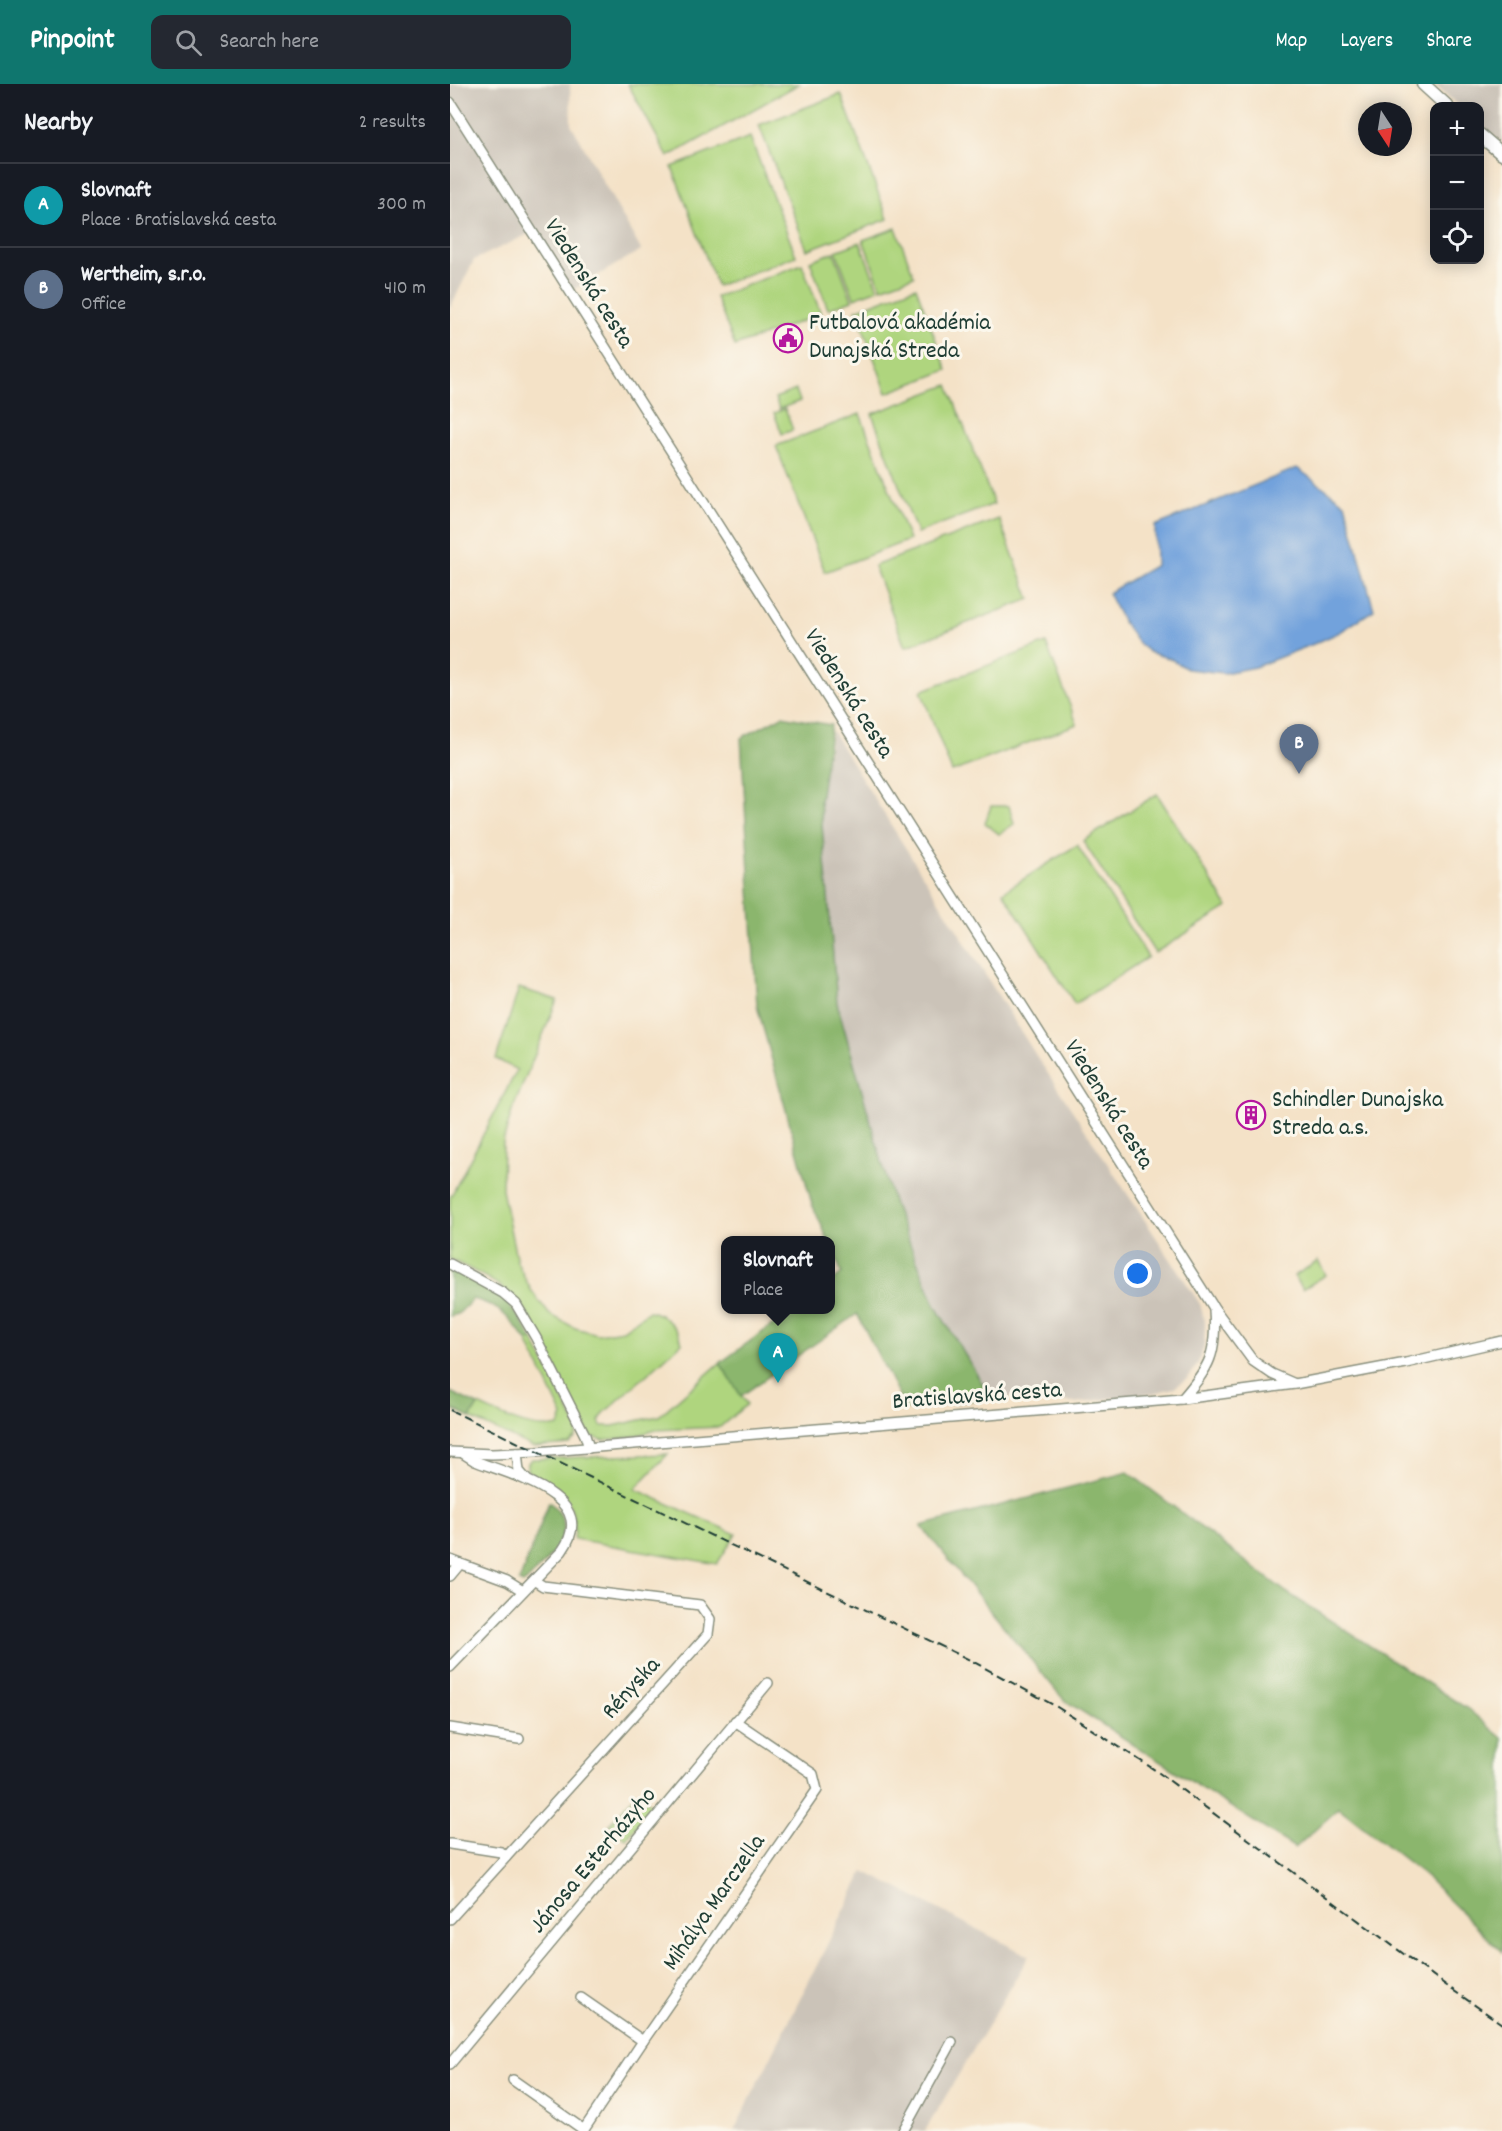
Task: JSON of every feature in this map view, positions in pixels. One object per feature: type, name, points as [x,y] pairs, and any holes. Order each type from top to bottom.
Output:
[{"type":"main road","points":[[1423,84],[1443,102]]},
{"type":"main road","points":[[1484,139],[1502,154]]},
{"type":"street","name":"Viedenská cesta","points":[[450,102],[1214,1308],[1253,1361],[1272,1374],[1295,1384]]},
{"type":"street","points":[[450,1264],[503,1293],[516,1304],[536,1338],[585,1435],[589,1448]]},
{"type":"street","points":[[1182,1400],[1205,1371],[1211,1358],[1215,1336],[1214,1308]]},
{"type":"street","name":"Bratislavská cesta","points":[[450,1452],[517,1453],[589,1448],[1182,1400],[1295,1384],[1406,1363],[1502,1341]]},
{"type":"street","points":[[517,1453],[519,1471],[530,1483]]},
{"type":"street","points":[[450,1667],[562,1551],[569,1542],[572,1530],[570,1518],[561,1501],[547,1490],[475,1461],[464,1454]]},
{"type":"street","points":[[450,1560],[507,1581],[523,1591]]},
{"type":"street","points":[[450,1576],[460,1564]]},
{"type":"street","name":"Rényska","points":[[450,1919],[708,1634],[710,1619],[700,1605],[543,1586],[535,1581]]},
{"type":"street","name":"Jánosa Esterházyho","points":[[450,2064],[768,1683]]},
{"type":"street","name":"Mihálya Marczella","points":[[583,2131],[817,1790],[813,1774],[735,1721]]},
{"type":"street","points":[[450,1728],[519,1739]]},
{"type":"street","points":[[450,1844],[501,1852],[506,1857]]},
{"type":"street","points":[[580,1998],[643,2041]]},
{"type":"street","points":[[903,2131],[952,2042]]},
{"type":"street","points":[[513,2080],[583,2131]]},
{"type":"shaded area","points":[[450,84],[570,84],[571,124],[641,250],[571,291],[535,231],[474,260],[450,308]]},
{"type":"shaded area","points":[[1434,84],[1502,84],[1502,143],[1484,127],[1484,102],[1454,102]]},
{"type":"shaded area","points":[[832,731],[1037,1057],[1200,1304],[1205,1323],[1204,1345],[1198,1364],[1187,1379],[1174,1388],[1154,1393],[1074,1403],[1035,1396],[991,1398],[936,1307],[894,1205],[837,1003],[820,801]]},
{"type":"shaded area","points":[[864,1871],[1029,1956],[925,2131],[734,2131]]},
{"type":"green space","points":[[628,84],[799,84],[668,157]]},
{"type":"green space","points":[[841,94],[888,219],[807,250],[759,125]]},
{"type":"green space","points":[[750,137],[796,256],[717,286],[672,167]]},
{"type":"green space","points":[[896,228],[914,276],[881,288],[863,240]]},
{"type":"green space","points":[[860,242],[878,289],[854,298],[836,251]]},
{"type":"green space","points":[[834,252],[852,300],[828,309],[810,261]]},
{"type":"green space","points":[[802,264],[821,314],[735,346],[716,297]]},
{"type":"green space","points":[[916,287],[947,370],[887,393],[856,310]]},
{"type":"green space","points":[[948,385],[994,504],[917,533],[872,414]]},
{"type":"green space","points":[[796,390],[800,401],[779,409],[775,398]]},
{"type":"green space","points":[[785,409],[793,430],[782,434],[774,413]]},
{"type":"green space","points":[[860,414],[909,540],[825,572],[776,446]]},
{"type":"green space","points":[[999,519],[1030,599],[905,647],[874,566]]},
{"type":"green space","points":[[1046,643],[1077,724],[952,772],[921,691]]},
{"type":"green space","points":[[782,716],[831,725],[820,801],[837,1003],[894,1205],[936,1307],[991,1398],[906,1409],[857,1314],[741,1396],[720,1363],[787,1314],[835,1314],[835,1279],[842,1273],[835,1256],[835,1236],[826,1236],[812,1204],[757,1006],[741,738]]},
{"type":"green space","points":[[1157,794],[1228,907],[1155,953],[1083,841]]},
{"type":"green space","points":[[991,806],[1009,806],[1014,824],[999,834],[985,823]]},
{"type":"green space","points":[[1077,845],[1148,957],[1075,1004],[1003,892]]},
{"type":"green space","points":[[519,988],[557,1000],[512,1111],[503,1142],[502,1190],[517,1262],[531,1290],[549,1314],[575,1328],[598,1334],[623,1330],[649,1311],[665,1318],[680,1338],[682,1343],[604,1413],[599,1421],[601,1426],[613,1426],[659,1416],[720,1363],[747,1404],[720,1427],[656,1430],[630,1437],[603,1440],[590,1436],[529,1316],[521,1305],[494,1282],[450,1259],[450,1198],[517,1070],[496,1059]]},
{"type":"green space","points":[[1318,1261],[1326,1275],[1303,1289],[1294,1276]]},
{"type":"green space","points":[[450,1269],[499,1296],[516,1313],[533,1340],[527,1341],[516,1326],[498,1309],[473,1299],[458,1314],[450,1316]]},
{"type":"green space","points":[[533,1340],[578,1429],[576,1437],[569,1444],[533,1447],[470,1418],[478,1405],[527,1425],[559,1426],[563,1416],[527,1341]]},
{"type":"green space","points":[[450,1392],[478,1405],[470,1418],[450,1408]]},
{"type":"green space","points":[[668,1454],[635,1489],[736,1534],[717,1564],[574,1539],[574,1517],[565,1498],[555,1488],[533,1476],[527,1470],[531,1459]]},
{"type":"green space","points":[[1128,1472],[1286,1592],[1468,1709],[1502,1738],[1502,1952],[1423,1874],[1339,1808],[1295,1848],[1064,1700],[921,1526]]},
{"type":"green space","points":[[549,1502],[562,1518],[564,1526],[561,1541],[551,1556],[523,1584],[519,1582]]},
{"type":"green space","points":[[637,1792],[653,1806],[626,1839],[609,1825]]},
{"type":"water","points":[[1297,468],[1345,503],[1374,610],[1340,632],[1316,643],[1255,667],[1224,673],[1187,669],[1171,659],[1149,652],[1138,643],[1123,622],[1108,593],[1156,565],[1155,526]]},
{"type":"railway","points":[[450,1410],[972,1661],[1057,1707],[1155,1770],[1447,1986],[1502,2024]]},
{"type":"place","name":"Futbalová akadémia Dunajská Streda","points":[[788,338]]},
{"type":"place","name":"Wertheim, s.r.o.","points":[[1299,774]]},
{"type":"place","name":"Schindler Dunajska Streda a.s.","points":[[1251,1115]]},
{"type":"place","name":"Slovnaft","points":[[778,1383]]}]
